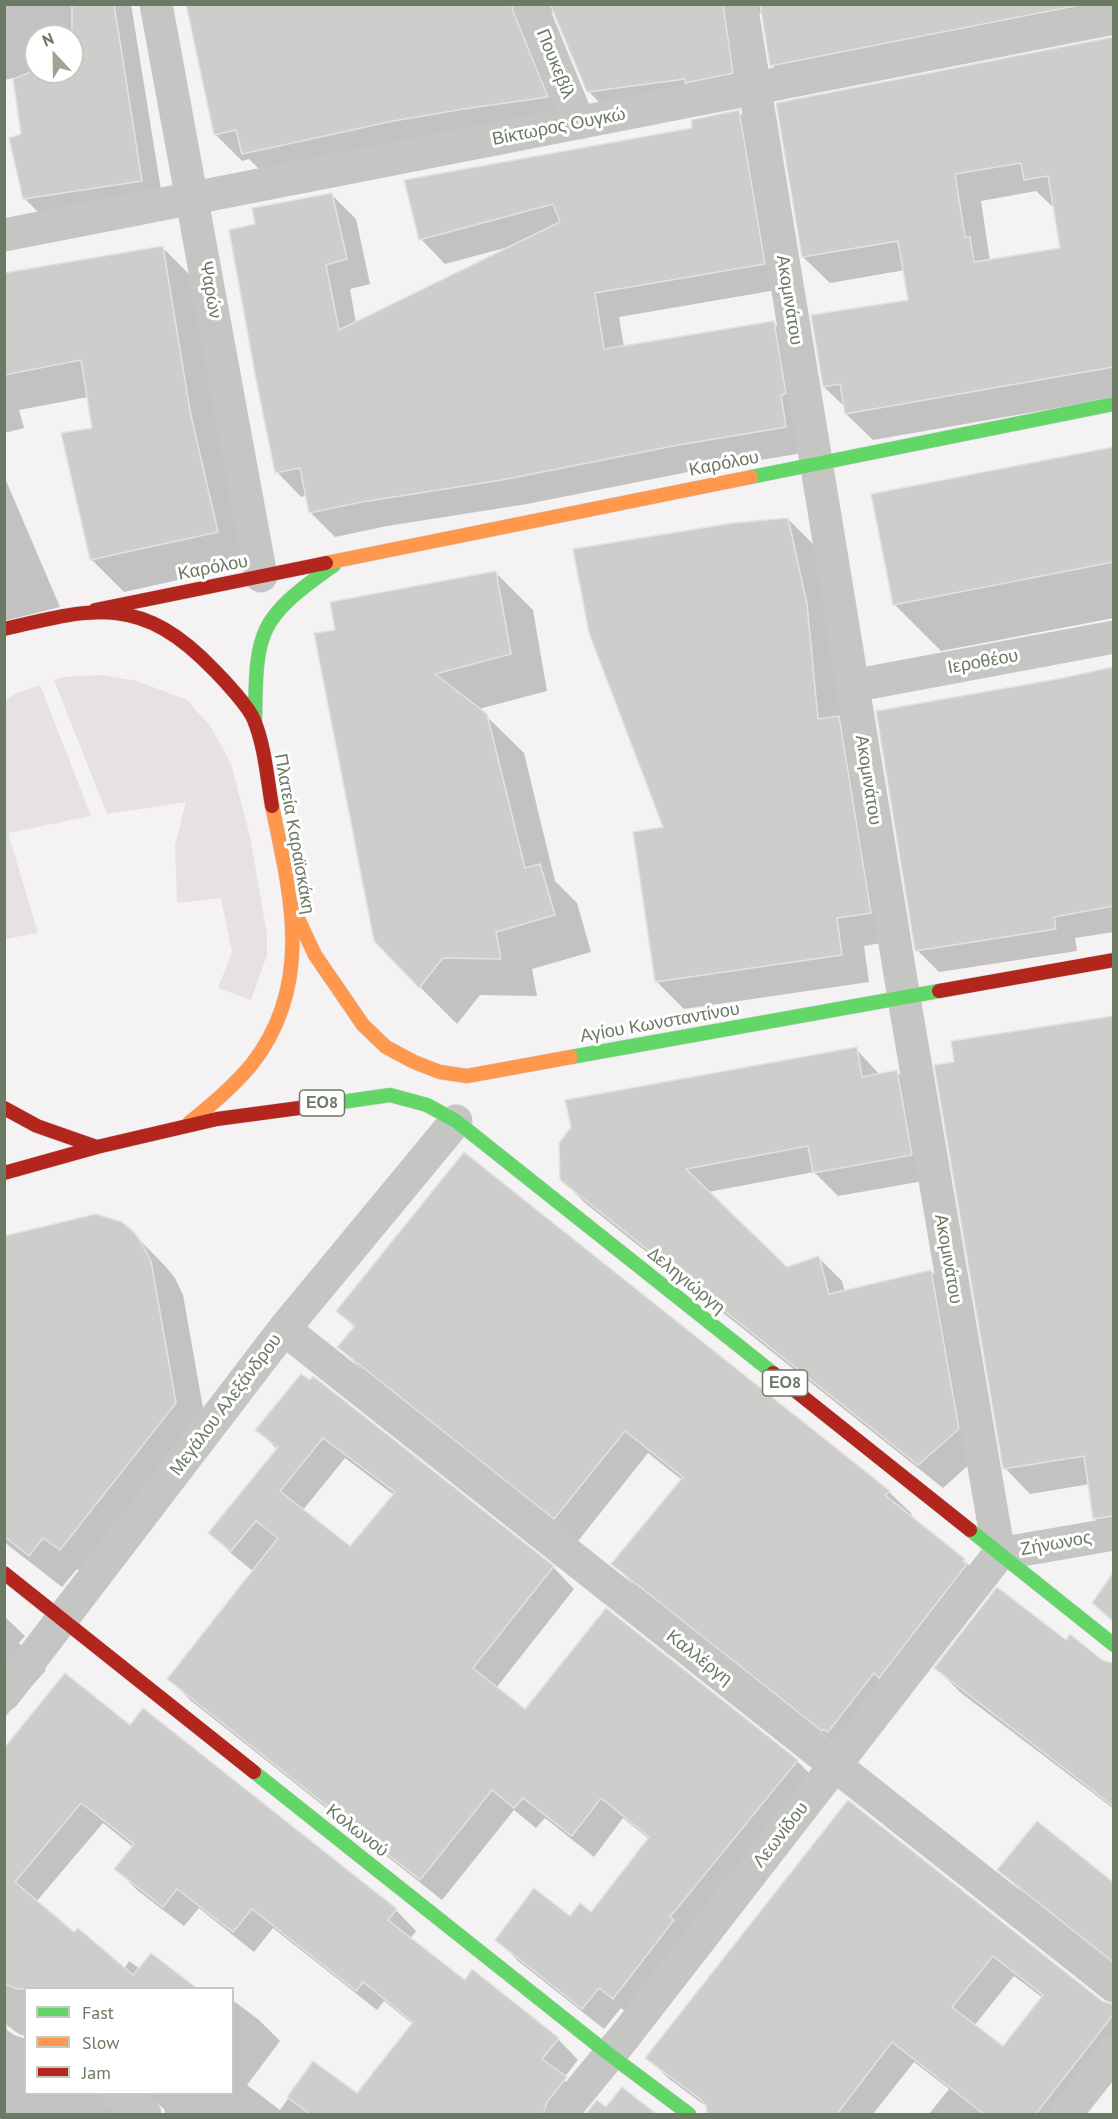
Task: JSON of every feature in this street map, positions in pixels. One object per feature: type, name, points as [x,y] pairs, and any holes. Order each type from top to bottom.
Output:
[{"type":"main road","name":"Καρόλου","points":[[92,610],[1113,404]]},
{"type":"main road","name":"Καρόλου","points":[[255,720],[258,663],[267,624],[296,593],[341,560]]},
{"type":"main road","name":"Πλατεία Καραϊσκάκη","points":[[4,629],[92,610],[128,615],[149,622],[170,633],[208,664],[255,720],[292,906],[292,956],[289,986],[270,1038],[255,1061],[238,1081],[183,1128],[97,1148]]},
{"type":"main road","name":"Αγίου Κωνσταντίνου","points":[[292,906],[315,955],[363,1025],[386,1047],[414,1062],[441,1072],[467,1076],[1113,960]]},
{"type":"main road","name":"Δεληγιώργη","points":[[183,1128],[217,1119],[390,1095],[427,1105],[456,1121],[1113,1645]]},
{"type":"main road","points":[[4,1108],[53,1134],[97,1148]]},
{"type":"main road","name":"ΕΟ8","points":[[4,1173],[97,1148]]},
{"type":"main road","name":"Κολωνού","points":[[4,1573],[688,2115]]},
{"type":"street","name":"Ψαρών","points":[[156,4],[261,576]]},
{"type":"street","name":"Πουκεβίλ","points":[[530,4],[579,123]]},
{"type":"street","name":"Ακομινάτου","points":[[741,4],[852,686],[999,1554]]},
{"type":"street","name":"Βίκτωρος Ουγκώ","points":[[4,235],[1113,18]]},
{"type":"street","name":"Ιεροθέου","points":[[852,686],[1113,638]]},
{"type":"street","name":"Μεγάλου Αλεξάνδρου","points":[[4,1695],[284,1329],[456,1121]]},
{"type":"street","name":"Καλλέργη","points":[[284,1329],[1113,1986]]},
{"type":"street","name":"Ζήνωνος","points":[[999,1554],[1113,1534]]},
{"type":"street","name":"Λεωνίδου","points":[[561,2115],[999,1554]]},
{"type":"street","points":[[4,2002],[24,2017]]},
{"type":"street","points":[[1066,2115],[1113,2053]]},
{"type":"street","points":[[119,2095],[145,2115]]},
{"type":"shaded area","points":[[100,675],[137,681],[187,700],[211,727],[231,764],[250,836],[267,935],[267,955],[251,1000],[218,988],[232,952],[221,898],[177,903],[175,845],[186,802],[107,814],[54,680],[63,677]]},
{"type":"shaded area","points":[[40,685],[91,816],[8,833],[38,933],[5,939],[5,701],[16,693]]},
{"type":"building","points":[[72,4],[114,4],[142,181],[23,199],[9,138],[21,134],[13,79],[24,75],[24,84],[84,84],[84,24],[72,24]]},
{"type":"building","points":[[186,4],[512,4],[548,97],[393,121],[242,154],[236,130],[214,135]]},
{"type":"building","points":[[550,4],[723,4],[733,73],[685,83],[685,79],[587,92]]},
{"type":"building","points":[[760,4],[1085,4],[770,66]]},
{"type":"building","points":[[1113,37],[1113,367],[845,414],[840,384],[823,387],[811,315],[908,300],[898,241],[802,257],[776,103]],"holes":[[[1021,163],[1024,180],[1048,176],[1060,248],[974,262],[970,237],[965,237],[955,174]]]},
{"type":"building","points":[[739,110],[765,264],[595,293],[604,349],[774,321],[786,394],[781,395],[786,427],[309,513],[300,468],[275,473],[256,379],[229,230],[255,224],[252,208],[332,193],[347,259],[326,265],[339,330],[560,222],[553,204],[419,240],[404,180],[692,128],[691,120]]},
{"type":"building","points":[[163,246],[190,411],[218,532],[90,560],[61,433],[92,428],[81,360],[4,375],[4,273]]},
{"type":"building","points":[[1113,447],[1113,562],[893,605],[871,494]]},
{"type":"building","points":[[788,518],[807,604],[818,719],[839,716],[871,913],[837,918],[842,955],[655,982],[633,832],[663,827],[589,633],[573,549],[733,523]]},
{"type":"building","points":[[496,571],[511,654],[435,674],[487,714],[525,868],[540,864],[555,915],[496,932],[501,959],[443,958],[419,988],[374,941],[314,633],[335,630],[330,602]]},
{"type":"building","points":[[1113,667],[1113,906],[1054,917],[1056,929],[915,951],[876,711]]},
{"type":"building","points":[[1113,1016],[1113,1516],[1093,1519],[1084,1456],[1003,1469],[934,1065],[954,1062],[951,1041]]},
{"type":"building","points":[[857,1047],[862,1077],[897,1070],[912,1155],[813,1173],[808,1146],[686,1169],[787,1267],[819,1256],[829,1294],[931,1270],[959,1429],[918,1465],[560,1180],[559,1143],[571,1127],[565,1100]]},
{"type":"building","points":[[464,1152],[890,1491],[885,1495],[965,1559],[963,1561],[967,1564],[879,1678],[874,1673],[828,1732],[823,1729],[822,1731],[611,1564],[683,1477],[625,1431],[554,1519],[337,1347],[355,1326],[336,1311]]},
{"type":"building","points":[[96,1214],[122,1222],[134,1232],[151,1261],[176,1403],[60,1550],[43,1538],[29,1556],[4,1536],[4,1236]]},
{"type":"building","points":[[301,1374],[310,1380],[313,1376],[554,1566],[473,1668],[525,1709],[606,1608],[798,1760],[670,1917],[674,1920],[613,1999],[599,1988],[582,2009],[495,1940],[534,1888],[570,1916],[580,1903],[591,1912],[649,1837],[601,1798],[572,1836],[523,1798],[514,1808],[492,1790],[420,1880],[167,1679],[278,1538],[256,1521],[231,1551],[208,1533],[278,1447],[255,1430]],"holes":[[[323,1438],[395,1492],[350,1546],[280,1491]]]},
{"type":"building","points":[[1113,1573],[1113,1621],[1092,1603]]},
{"type":"building","points":[[997,1587],[1066,1640],[1070,1634],[1102,1660],[1113,1663],[1113,1806],[934,1668]]},
{"type":"building","points":[[65,1673],[130,1725],[143,1708],[397,1909],[388,1920],[465,1980],[472,1969],[559,2038],[542,2059],[567,2077],[547,2102],[543,2115],[311,2115],[287,2097],[313,2061],[357,2093],[413,2022],[363,1982],[356,1991],[252,1909],[233,1932],[177,1889],[163,1907],[114,1869],[134,1844],[81,1803],[15,1882],[74,1932],[78,1928],[133,1975],[151,1953],[195,1987],[24,1987],[24,1989],[17,1989],[4,1984],[4,1748]]},
{"type":"building","points":[[848,1800],[1102,2001],[1113,2004],[1113,2015],[1035,2115],[985,2115],[892,2042],[836,2115],[707,2115],[706,2106],[700,2099],[645,2058]],"holes":[[[993,1956],[1043,1995],[1003,2046],[952,2007]]]},
{"type":"building","points":[[1037,1821],[1113,1882],[1113,1962],[997,1870]]},
{"type":"building","points":[[622,2087],[658,2115],[585,2115],[597,2100],[606,2107]]},
{"type":"traffic: fast","points":[[751,477],[1114,404]]},
{"type":"traffic: fast","points":[[255,721],[257,665],[260,645],[266,629],[290,599],[334,565]]},
{"type":"traffic: fast","points":[[571,1057],[939,991]]},
{"type":"traffic: fast","points":[[314,1106],[390,1095],[427,1105],[456,1121],[773,1373]]},
{"type":"traffic: fast","points":[[970,1530],[1114,1645]]},
{"type":"traffic: fast","points":[[254,1772],[610,2055],[689,2114]]},
{"type":"traffic: slow","points":[[326,563],[751,477]]},
{"type":"traffic: slow","points":[[189,1123],[230,1088],[252,1064],[271,1034],[284,1003],[291,971],[290,906],[286,873],[272,806]]},
{"type":"traffic: slow","points":[[292,906],[315,955],[363,1025],[386,1047],[414,1062],[440,1072],[467,1076],[571,1057]]},
{"type":"traffic: jam","points":[[95,610],[326,563]]},
{"type":"traffic: jam","points":[[4,629],[36,621],[92,613],[116,613],[140,618],[164,629],[188,646],[214,670],[247,708],[258,730],[272,806]]},
{"type":"traffic: jam","points":[[939,991],[1114,960]]},
{"type":"traffic: jam","points":[[4,1173],[97,1147],[217,1119],[314,1106]]},
{"type":"traffic: jam","points":[[4,1108],[37,1126],[97,1147]]},
{"type":"traffic: jam","points":[[773,1373],[970,1530]]},
{"type":"traffic: jam","points":[[4,1573],[254,1772]]}]
